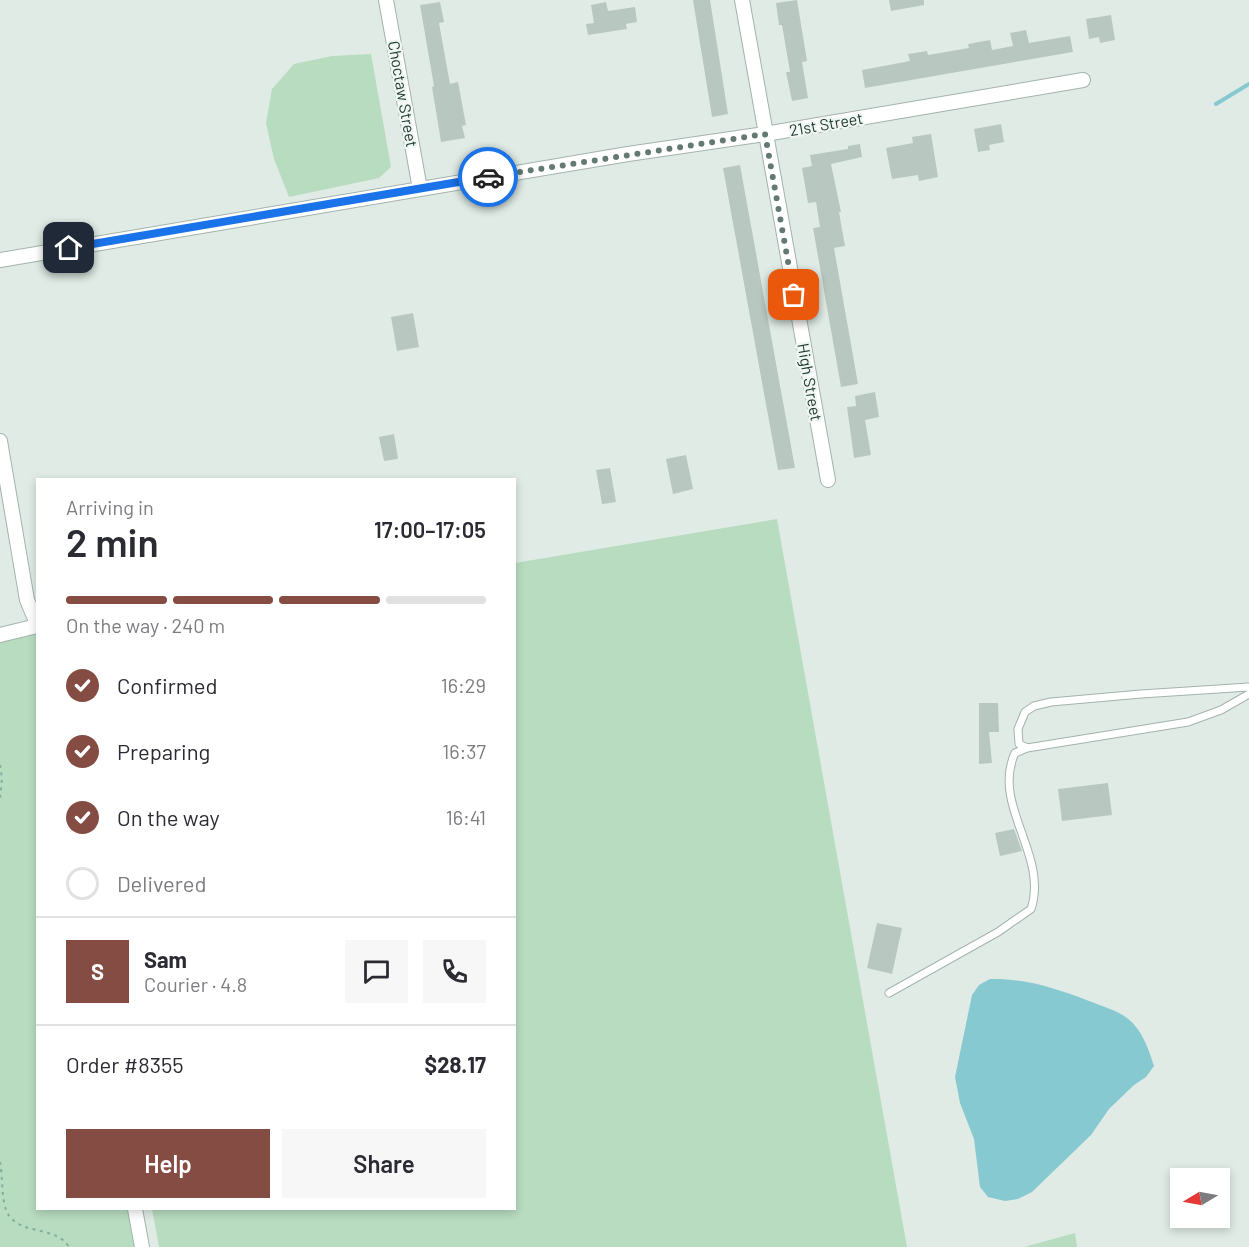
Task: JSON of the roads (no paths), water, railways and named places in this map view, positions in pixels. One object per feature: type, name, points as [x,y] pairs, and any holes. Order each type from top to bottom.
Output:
[{"type":"street","name":"Choctaw Street","points":[[386,0],[420,189]]},
{"type":"street","name":"High Street","points":[[742,0],[828,480]]},
{"type":"street","name":"21st Street","points":[[0,260],[1083,80]]},
{"type":"street","points":[[0,441],[27,600],[36,623]]},
{"type":"street","points":[[0,635],[36,626]]},
{"type":"street","points":[[135,1210],[142,1247]]},
{"type":"lane","points":[[1027,748],[1019,744],[1018,729],[1025,712],[1034,706],[1051,702],[1130,695],[1249,687]]},
{"type":"lane","points":[[889,993],[998,932],[1031,909],[1035,886],[1033,872],[1029,851],[1011,800],[1008,782],[1010,765],[1016,753],[1027,748],[1188,722],[1221,710],[1249,694]]},
{"type":"water","points":[[990,979],[1016,980],[1041,985],[1119,1013],[1127,1018],[1141,1034],[1154,1066],[1146,1077],[1109,1109],[1091,1135],[1032,1192],[1018,1199],[1005,1201],[988,1197],[980,1187],[974,1139],[960,1103],[955,1077],[972,995],[979,985]]},
{"type":"waterway","points":[[1216,104],[1249,84]]}]
